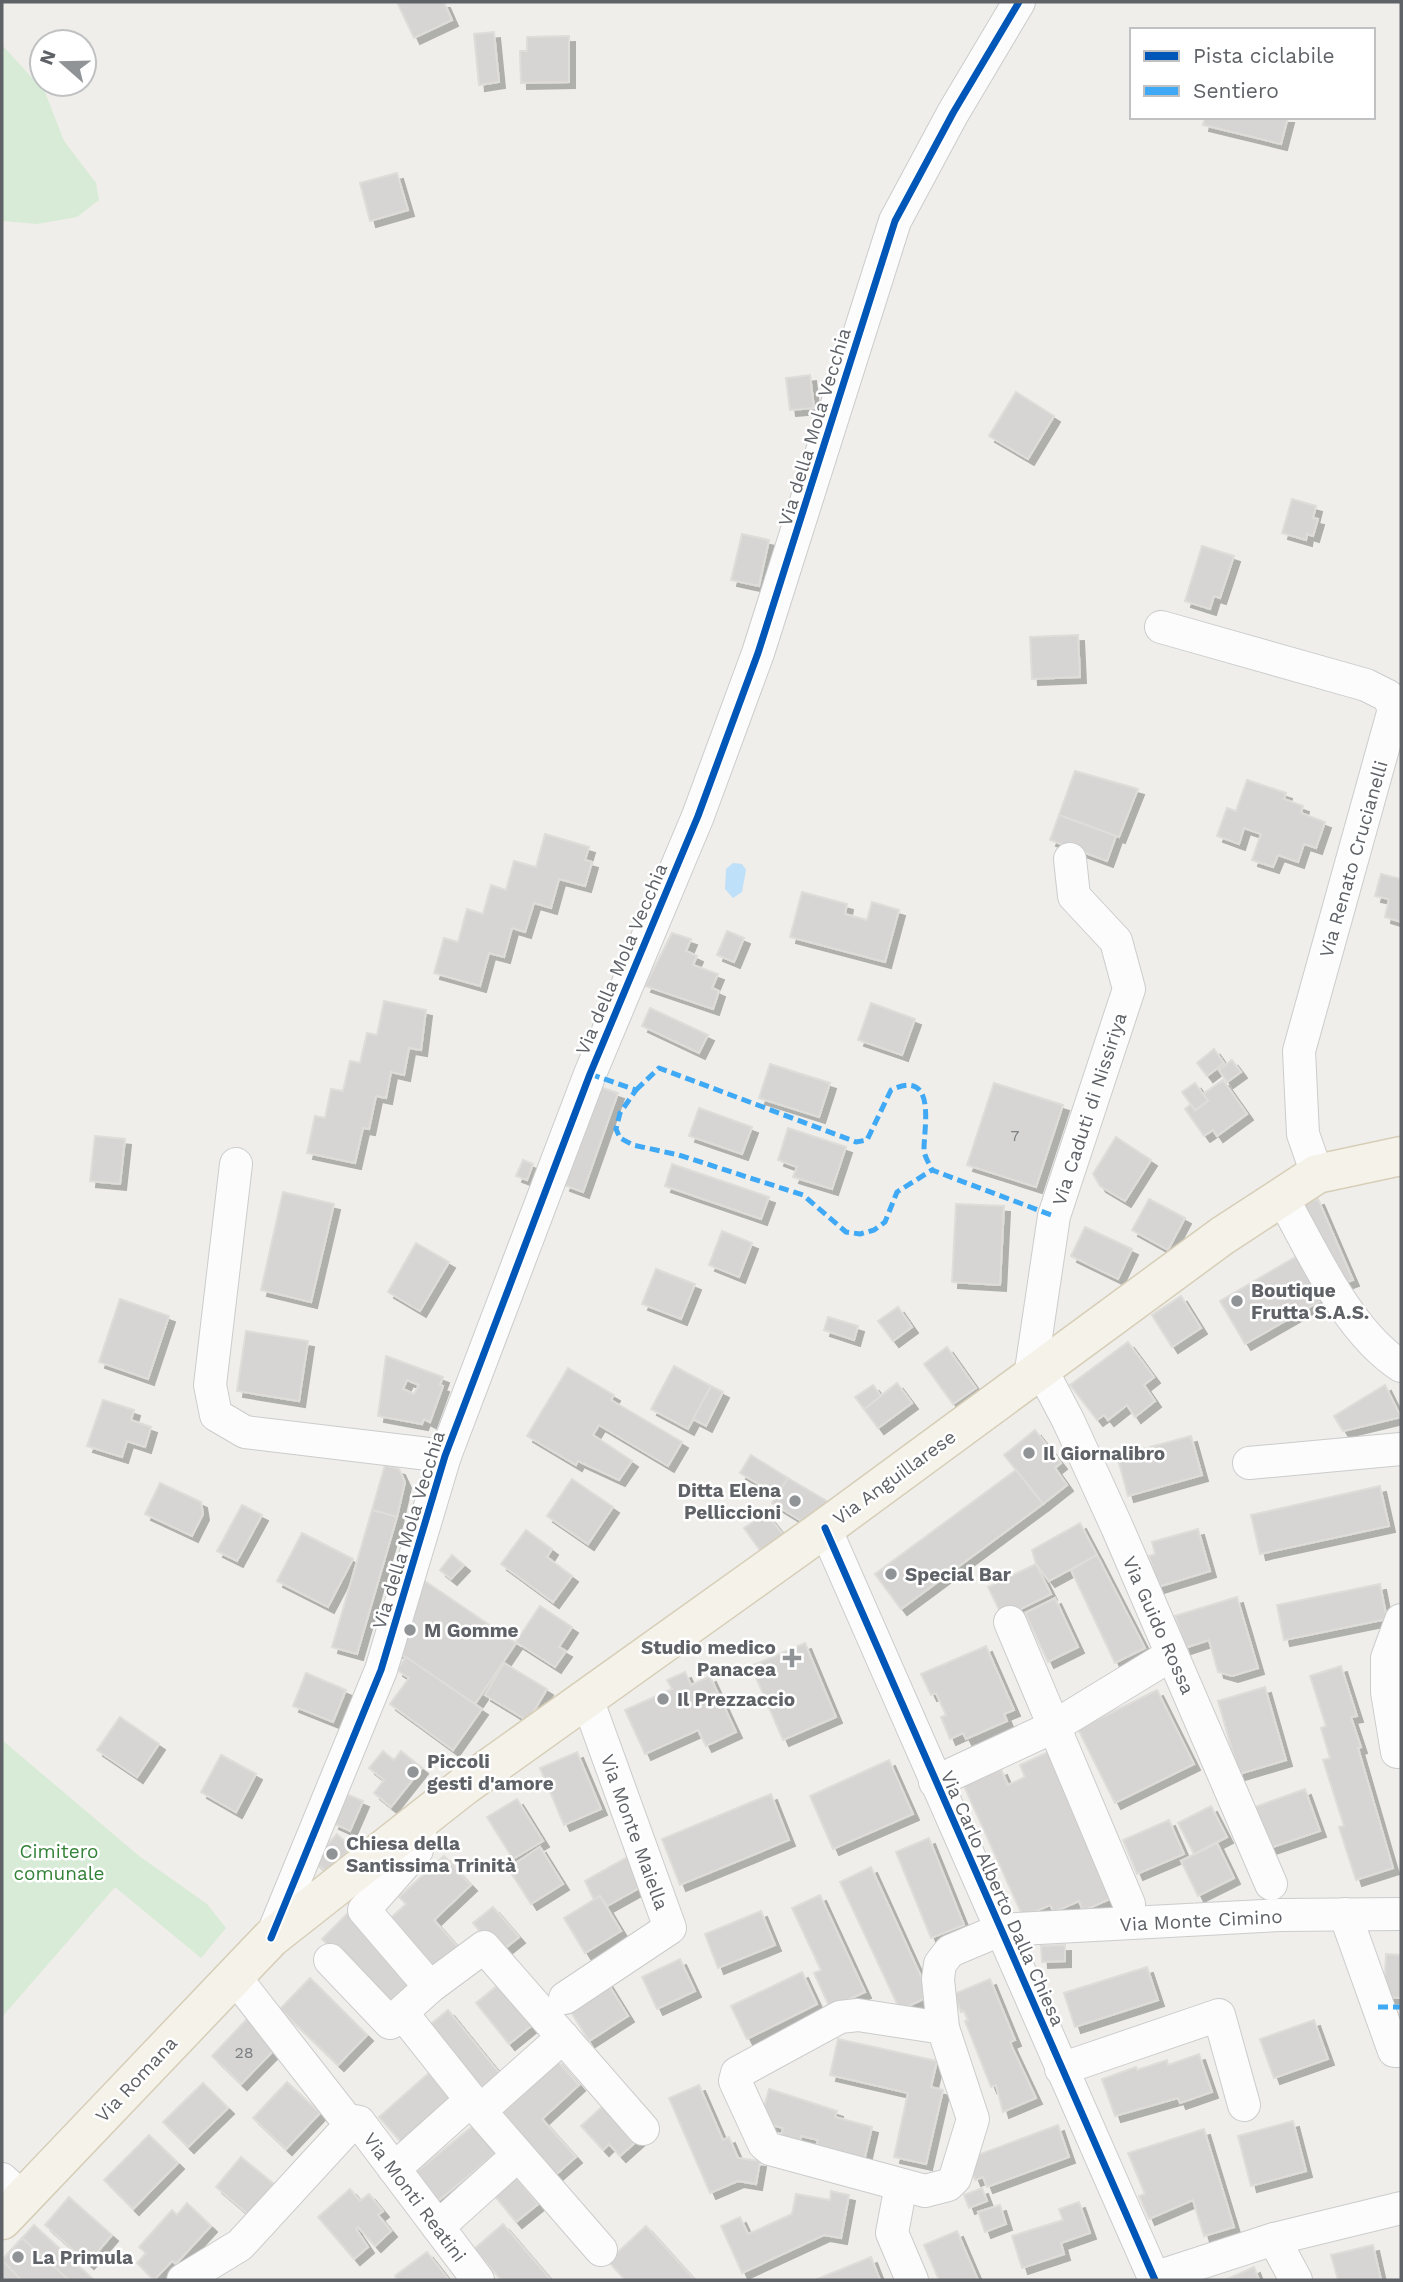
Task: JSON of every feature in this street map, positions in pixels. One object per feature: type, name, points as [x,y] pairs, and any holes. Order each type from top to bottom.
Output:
[{"type":"main road","name":"Via Anguillarese","points":[[271,1938],[422,1819],[586,1696],[824,1528],[1222,1236],[1317,1174],[1401,1157]]},
{"type":"main road","name":"Via Romana","points":[[9,2199],[271,1938]]},
{"type":"street","name":"Via della Mola Vecchia","points":[[271,1938],[382,1670],[445,1456],[585,1087],[698,816],[758,653],[895,221],[953,113],[1018,2]]},
{"type":"street","name":"Via Renato Crucianelli","points":[[1161,627],[1366,685],[1388,696],[1394,709],[1299,1051],[1303,1134],[1317,1174]]},
{"type":"street","name":"Via Caduti di Nissiriya","points":[[1036,1373],[1054,1216],[1129,989],[1116,941],[1074,896],[1070,859]]},
{"type":"street","points":[[236,1164],[210,1385],[216,1415],[245,1432],[445,1456]]},
{"type":"street","points":[[1282,1196],[1327,1280],[1381,1353],[1401,1366]]},
{"type":"street","name":"Via Guido Rossa","points":[[1036,1373],[1074,1432],[1271,1884]]},
{"type":"street","points":[[1249,1463],[1401,1449]]},
{"type":"street","name":"Via Carlo Alberto Dalla Chiesa","points":[[824,1528],[1155,2279]]},
{"type":"street","points":[[1397,1752],[1387,1692],[1387,1658],[1401,1620]]},
{"type":"street","points":[[1010,1622],[1129,1904]]},
{"type":"street","points":[[935,1782],[1053,1727],[1171,1655]]},
{"type":"street","name":"Via Monte Maiella","points":[[565,1998],[670,1928],[586,1696]]},
{"type":"street","points":[[422,1819],[417,1850],[364,1910],[430,1987]]},
{"type":"street","points":[[1345,1914],[1390,2007],[1394,2051],[1401,2051]]},
{"type":"street","name":"Via Monte Cimino","points":[[1000,1930],[1345,1914],[1401,1914]]},
{"type":"street","points":[[943,2028],[858,2015],[840,2017],[735,2077],[767,2147],[925,2192],[948,2185],[955,2178],[973,2119],[943,2028],[938,1979],[944,1955],[1000,1930]]},
{"type":"street","points":[[330,1959],[390,2023],[430,1987],[484,1947],[643,2129]]},
{"type":"street","name":"Via Monti Reatini","points":[[234,1976],[349,2123]]},
{"type":"street","points":[[402,2013],[476,2106],[601,2250]]},
{"type":"street","points":[[1061,2070],[1219,2015],[1244,2105]]},
{"type":"street","points":[[394,2169],[563,2037]]},
{"type":"street","name":"Via Monti Reatini","points":[[183,2280],[240,2245],[349,2123],[359,2122],[478,2280]]},
{"type":"street","points":[[438,2227],[518,2155]]},
{"type":"street","points":[[901,2185],[892,2233],[912,2280]]},
{"type":"street","points":[[1155,2279],[1274,2239],[1401,2208]]},
{"type":"street","points":[[1274,2239],[1296,2280]]},
{"type":"green space","points":[[2,45],[28,73],[28,98],[47,98],[64,141],[96,183],[99,200],[77,217],[37,224],[2,221]]},
{"type":"green space","name":"Cimitero comunale","points":[[2,1740],[139,1856],[207,1904],[226,1928],[201,1958],[115,1887],[2,2017]]},
{"type":"water","points":[[733,863],[742,864],[746,870],[742,892],[733,898],[725,889],[726,869]]},
{"type":"building","points":[[397,2],[444,2],[452,20],[414,38]]},
{"type":"building","points":[[494,32],[499,82],[479,85],[474,34]]},
{"type":"building","points":[[569,36],[569,82],[521,83],[520,51],[527,51],[527,37]]},
{"type":"building","points":[[1204,119],[1287,119],[1281,144],[1203,125]]},
{"type":"building","points":[[397,173],[408,210],[370,221],[360,183]]},
{"type":"building","points":[[810,375],[814,408],[790,410],[786,378]]},
{"type":"building","points":[[1016,392],[1054,416],[1028,459],[989,436]]},
{"type":"building","points":[[1292,499],[1316,506],[1313,518],[1318,519],[1313,536],[1307,534],[1306,540],[1282,533]]},
{"type":"building","points":[[742,534],[769,540],[759,586],[731,580]]},
{"type":"building","points":[[1202,546],[1234,556],[1220,598],[1214,596],[1210,609],[1185,601]]},
{"type":"building","points":[[1078,635],[1080,677],[1032,679],[1030,637]]},
{"type":"building","points":[[1075,771],[1138,789],[1119,837],[1059,815]]},
{"type":"building","points":[[1247,780],[1286,793],[1284,799],[1303,806],[1301,813],[1325,822],[1316,848],[1304,844],[1298,862],[1278,855],[1273,867],[1252,860],[1261,834],[1244,828],[1239,844],[1217,836],[1227,808],[1236,811]]},
{"type":"building","points":[[1059,815],[1116,836],[1107,861],[1050,840]]},
{"type":"building","points":[[545,834],[589,847],[585,860],[592,862],[585,886],[559,879],[551,908],[534,903],[525,932],[512,928],[504,957],[489,953],[480,986],[434,973],[444,938],[458,942],[467,909],[483,914],[491,885],[506,890],[514,861],[536,867]]},
{"type":"building","points":[[1381,874],[1401,879],[1401,922],[1385,917],[1389,899],[1375,896]]},
{"type":"building","points":[[802,892],[847,904],[845,914],[867,920],[872,902],[899,910],[885,962],[790,937]]},
{"type":"building","points":[[727,931],[744,938],[734,962],[717,955]]},
{"type":"building","points":[[672,933],[691,939],[686,951],[697,956],[693,965],[718,974],[712,988],[719,991],[713,1009],[645,986]]},
{"type":"building","points":[[384,1001],[426,1010],[421,1050],[409,1048],[404,1075],[391,1072],[386,1098],[376,1096],[369,1129],[363,1128],[355,1163],[307,1153],[315,1116],[325,1118],[331,1089],[343,1091],[350,1061],[360,1063],[367,1033],[377,1035]]},
{"type":"building","points":[[871,1003],[915,1019],[902,1055],[858,1040]]},
{"type":"building","points":[[650,1008],[708,1035],[699,1053],[642,1026]]},
{"type":"building","points":[[1214,1049],[1224,1063],[1207,1076],[1197,1063]]},
{"type":"building","points":[[1232,1060],[1241,1072],[1227,1082],[1219,1070]]},
{"type":"building","points":[[770,1064],[830,1083],[819,1117],[759,1098]]},
{"type":"building","points":[[1223,1080],[1247,1114],[1217,1136],[1213,1130],[1204,1136],[1185,1109],[1191,1104],[1195,1110],[1208,1101],[1203,1094]]},
{"type":"building","points":[[994,1083],[1063,1105],[1036,1187],[967,1165]]},
{"type":"building","points":[[1195,1083],[1208,1101],[1195,1110],[1182,1092]]},
{"type":"building","points":[[600,1087],[618,1093],[583,1192],[564,1185]]},
{"type":"building","points":[[699,1108],[752,1127],[742,1154],[689,1136]]},
{"type":"building","points":[[788,1128],[846,1147],[832,1189],[793,1177],[797,1167],[778,1160]]},
{"type":"building","points":[[95,1136],[125,1139],[120,1184],[90,1181]]},
{"type":"building","points":[[1116,1137],[1151,1160],[1125,1201],[1100,1186],[1093,1174]]},
{"type":"building","points":[[523,1160],[533,1164],[527,1180],[516,1176]]},
{"type":"building","points":[[672,1164],[769,1197],[761,1219],[665,1186]]},
{"type":"building","points":[[283,1192],[334,1204],[311,1302],[261,1290]]},
{"type":"building","points":[[1149,1199],[1185,1218],[1168,1250],[1132,1230]]},
{"type":"building","points":[[1318,1199],[1353,1280],[1339,1285],[1299,1205]]},
{"type":"building","points":[[956,1204],[1004,1206],[1000,1285],[952,1282]]},
{"type":"building","points":[[1085,1227],[1132,1249],[1118,1279],[1071,1256]]},
{"type":"building","points":[[722,1231],[752,1243],[739,1277],[709,1265]]},
{"type":"building","points":[[416,1243],[449,1262],[420,1311],[388,1292]]},
{"type":"building","points":[[1297,1256],[1322,1300],[1245,1344],[1220,1301]]},
{"type":"building","points":[[656,1269],[695,1284],[681,1319],[642,1304]]},
{"type":"building","points":[[1181,1296],[1201,1328],[1172,1347],[1152,1315]]},
{"type":"building","points":[[120,1299],[169,1316],[148,1379],[99,1362]]},
{"type":"building","points":[[898,1307],[912,1327],[893,1341],[878,1321]]},
{"type":"building","points":[[828,1317],[858,1326],[854,1340],[824,1330]]},
{"type":"building","points":[[246,1331],[308,1341],[299,1401],[237,1391]]},
{"type":"building","points":[[1128,1342],[1154,1377],[1144,1385],[1155,1401],[1135,1417],[1127,1405],[1108,1420],[1104,1415],[1097,1420],[1070,1385]]},
{"type":"building","points":[[947,1347],[976,1388],[953,1404],[924,1364]]},
{"type":"building","points":[[386,1356],[443,1377],[440,1385],[443,1386],[430,1422],[424,1419],[422,1424],[378,1416]],"holes":[[[407,1380],[419,1385],[414,1394],[403,1389]]]},
{"type":"building","points":[[674,1366],[711,1386],[688,1429],[651,1409]]},
{"type":"building","points":[[568,1368],[614,1395],[611,1400],[682,1442],[668,1466],[599,1425],[593,1435],[632,1461],[619,1480],[578,1461],[576,1465],[527,1436]]},
{"type":"building","points":[[897,1383],[912,1403],[878,1428],[864,1409]]},
{"type":"building","points":[[873,1385],[881,1396],[864,1409],[855,1397]]},
{"type":"building","points":[[1385,1385],[1401,1417],[1343,1431],[1334,1416]]},
{"type":"building","points":[[711,1386],[723,1392],[706,1426],[693,1419]]},
{"type":"building","points":[[103,1400],[134,1410],[131,1420],[151,1427],[145,1447],[127,1441],[122,1457],[87,1446]]},
{"type":"building","points":[[1035,1430],[1061,1463],[1055,1468],[1067,1485],[1043,1504],[1004,1455]]},
{"type":"building","points":[[1191,1436],[1202,1475],[1128,1496],[1117,1456]]},
{"type":"building","points":[[751,1455],[788,1478],[777,1495],[740,1473]]},
{"type":"building","points":[[385,1465],[399,1469],[405,1482],[397,1517],[372,1510]]},
{"type":"building","points":[[1016,1470],[1043,1504],[901,1609],[875,1574]]},
{"type":"building","points":[[788,1478],[832,1504],[805,1523],[772,1503]]},
{"type":"building","points":[[572,1479],[613,1507],[588,1544],[547,1516]]},
{"type":"building","points":[[160,1483],[201,1502],[203,1514],[192,1536],[145,1514]]},
{"type":"building","points":[[1380,1486],[1389,1526],[1260,1554],[1251,1515]]},
{"type":"building","points":[[242,1505],[262,1515],[237,1561],[217,1551]]},
{"type":"building","points":[[372,1510],[397,1517],[357,1654],[332,1647]]},
{"type":"building","points":[[766,1513],[785,1537],[762,1553],[744,1528]]},
{"type":"building","points":[[1080,1523],[1097,1555],[1049,1581],[1036,1564],[1032,1550]]},
{"type":"building","points":[[1198,1529],[1210,1571],[1158,1587],[1149,1556],[1155,1554],[1152,1542]]},
{"type":"building","points":[[526,1530],[552,1549],[547,1557],[572,1576],[553,1602],[501,1564]]},
{"type":"building","points":[[302,1533],[353,1559],[328,1607],[277,1581]]},
{"type":"building","points":[[452,1555],[464,1565],[451,1579],[440,1570]]},
{"type":"building","points":[[1097,1555],[1145,1648],[1115,1663],[1071,1570]]},
{"type":"building","points":[[1036,1564],[1051,1594],[1003,1618],[988,1587]]},
{"type":"building","points":[[419,1577],[516,1643],[475,1704],[396,1651]]},
{"type":"building","points":[[1380,1584],[1387,1619],[1284,1640],[1277,1605]]},
{"type":"building","points":[[1237,1597],[1258,1668],[1232,1676],[1218,1672],[1209,1640],[1185,1648],[1175,1616]]},
{"type":"building","points":[[1055,1598],[1078,1647],[1048,1662],[1025,1613]]},
{"type":"building","points":[[540,1606],[572,1627],[559,1647],[566,1651],[555,1667],[516,1642]]},
{"type":"building","points":[[805,1643],[836,1717],[783,1740],[751,1666]]},
{"type":"building","points":[[986,1646],[1014,1710],[1004,1714],[1007,1721],[966,1739],[963,1733],[950,1739],[941,1717],[946,1715],[936,1693],[931,1695],[921,1674]]},
{"type":"building","points":[[406,1657],[482,1709],[453,1750],[390,1704],[409,1678],[397,1670]]},
{"type":"building","points":[[504,1663],[547,1689],[528,1721],[485,1695]]},
{"type":"building","points":[[1341,1666],[1357,1716],[1351,1717],[1361,1747],[1358,1748],[1393,1868],[1356,1880],[1339,1827],[1344,1826],[1323,1760],[1330,1758],[1321,1728],[1326,1726],[1310,1676]]},
{"type":"building","points":[[685,1672],[691,1685],[710,1676],[736,1732],[706,1746],[698,1730],[645,1754],[625,1710],[672,1689],[667,1680]]},
{"type":"building","points":[[306,1673],[346,1690],[333,1722],[293,1706]]},
{"type":"building","points":[[1265,1687],[1286,1760],[1239,1774],[1218,1701]]},
{"type":"building","points":[[1157,1690],[1194,1764],[1115,1803],[1078,1729]]},
{"type":"building","points":[[120,1717],[159,1744],[137,1777],[97,1750]]},
{"type":"building","points":[[383,1751],[394,1760],[401,1751],[422,1768],[391,1807],[374,1793],[384,1780],[369,1768]]},
{"type":"building","points":[[577,1752],[601,1809],[564,1825],[540,1768]]},
{"type":"building","points":[[1048,1752],[1112,1898],[1083,1911],[1079,1901],[1054,1912],[1050,1905],[1023,1917],[964,1786],[1001,1769],[1008,1785],[1025,1777],[1020,1765]]},
{"type":"building","points":[[221,1755],[256,1774],[236,1812],[201,1792]]},
{"type":"building","points":[[889,1760],[913,1814],[833,1849],[810,1796]]},
{"type":"building","points":[[1305,1789],[1320,1831],[1267,1849],[1252,1808]]},
{"type":"building","points":[[346,1794],[363,1801],[350,1831],[333,1823]]},
{"type":"building","points":[[771,1794],[789,1840],[680,1885],[662,1839]]},
{"type":"building","points":[[517,1799],[543,1841],[513,1859],[487,1817]]},
{"type":"building","points":[[1211,1806],[1227,1837],[1194,1854],[1178,1823]]},
{"type":"building","points":[[1169,1820],[1184,1854],[1137,1874],[1123,1840]]},
{"type":"building","name":"Chiesa della Santissima Trinità","points":[[337,1834],[351,1848],[328,1873],[313,1860]]},
{"type":"building","points":[[929,1838],[964,1925],[931,1938],[896,1852]]},
{"type":"building","points":[[1217,1843],[1234,1878],[1198,1896],[1181,1861]]},
{"type":"building","points":[[540,1847],[563,1884],[531,1904],[508,1868]]},
{"type":"building","points":[[631,1855],[641,1887],[607,1906],[600,1896],[594,1900],[585,1881]]},
{"type":"building","points":[[444,1856],[471,1885],[434,1920],[464,1954],[435,1980],[384,1924],[406,1904],[399,1897]]},
{"type":"building","points":[[871,1867],[930,1996],[900,2010],[840,1882]]},
{"type":"building","points":[[820,1895],[865,1992],[830,2008],[814,1973],[821,1970],[792,1908]]},
{"type":"building","points":[[600,1896],[621,1931],[585,1953],[564,1918]]},
{"type":"building","points":[[493,1907],[519,1937],[498,1954],[473,1923]]},
{"type":"building","points":[[761,1911],[775,1945],[718,1968],[705,1934]]},
{"type":"building","points":[[349,1912],[418,1983],[391,2010],[322,1939]]},
{"type":"building","points":[[1065,1945],[1065,1961],[1042,1962],[1041,1946]]},
{"type":"building","points":[[1386,1954],[1401,1955],[1401,1998],[1384,1997]]},
{"type":"building","points":[[680,1959],[695,1991],[657,2009],[642,1977]]},
{"type":"building","points":[[1147,1967],[1158,2000],[1075,2027],[1064,1993]]},
{"type":"building","points":[[802,1972],[817,2004],[747,2039],[731,2006]]},
{"type":"building","points":[[310,1978],[367,2035],[338,2065],[280,2009]]},
{"type":"building","points":[[990,1979],[1015,2040],[1010,2042],[1036,2098],[1003,2112],[996,2085],[991,2087],[965,2021],[968,2020],[964,2011],[961,2012],[954,1994]]},
{"type":"building","points":[[503,1981],[536,2022],[509,2044],[476,2003]]},
{"type":"building","points":[[607,1982],[628,2016],[589,2041],[568,2007]]},
{"type":"building","points":[[448,2010],[501,2075],[479,2093],[426,2028]]},
{"type":"building","points":[[247,2019],[277,2047],[241,2084],[212,2056]]},
{"type":"building","points":[[1314,2020],[1328,2059],[1274,2078],[1260,2039]]},
{"type":"building","points":[[838,2039],[937,2061],[931,2087],[943,2090],[926,2164],[894,2157],[908,2093],[830,2075]]},
{"type":"building","points":[[1199,2054],[1212,2092],[1180,2103],[1178,2098],[1115,2116],[1102,2079],[1136,2067],[1137,2070],[1167,2060],[1168,2065]]},
{"type":"building","points":[[556,2059],[579,2085],[542,2119],[576,2157],[553,2177],[496,2113]]},
{"type":"building","points":[[430,2072],[453,2098],[402,2143],[379,2117]]},
{"type":"building","points":[[287,2082],[320,2113],[286,2149],[253,2118]]},
{"type":"building","points":[[203,2083],[228,2108],[188,2147],[163,2122]]},
{"type":"building","points":[[699,2085],[723,2140],[729,2137],[738,2158],[760,2161],[756,2184],[738,2181],[710,2193],[669,2098]]},
{"type":"building","points":[[769,2089],[837,2111],[835,2117],[872,2127],[864,2161],[815,2151],[818,2140],[801,2136],[800,2141],[781,2136],[783,2128],[760,2122]]},
{"type":"building","points":[[606,2103],[638,2140],[620,2156],[609,2144],[603,2150],[581,2126]]},
{"type":"building","points":[[1293,2121],[1306,2171],[1251,2186],[1238,2136]]},
{"type":"building","points":[[474,2125],[497,2152],[438,2201],[415,2173]]},
{"type":"building","points":[[1058,2125],[1069,2157],[987,2187],[983,2177],[975,2180],[967,2159]]},
{"type":"building","points":[[1204,2129],[1234,2227],[1204,2236],[1193,2200],[1149,2219],[1139,2196],[1145,2194],[1128,2153]]},
{"type":"building","points":[[149,2135],[178,2163],[133,2209],[104,2180]]},
{"type":"building","points":[[241,2157],[274,2184],[249,2215],[216,2187]]},
{"type":"building","points":[[515,2176],[538,2204],[516,2222],[493,2194]]},
{"type":"building","points":[[982,2188],[987,2201],[969,2208],[964,2195]]},
{"type":"building","points":[[350,2189],[360,2201],[369,2194],[383,2211],[378,2215],[391,2231],[375,2246],[358,2227],[356,2229],[368,2247],[354,2259],[318,2217]]},
{"type":"building","points":[[831,2191],[849,2195],[841,2238],[824,2235],[742,2273],[721,2226],[740,2217],[748,2234],[792,2214],[796,2194],[830,2200]]},
{"type":"building","points":[[69,2197],[112,2235],[88,2263],[45,2225]]},
{"type":"building","points":[[1079,2202],[1090,2233],[1061,2243],[1064,2254],[1022,2268],[1012,2236],[1063,2220],[1059,2209]]},
{"type":"building","points":[[187,2203],[211,2226],[176,2264],[172,2261],[154,2280],[137,2263],[146,2253],[139,2247],[172,2210],[177,2215]]},
{"type":"building","points":[[1000,2205],[1006,2224],[985,2232],[978,2212]]},
{"type":"building","points":[[503,2224],[551,2280],[501,2280],[474,2249]]},
{"type":"building","points":[[34,2225],[94,2280],[2,2280],[2,2260]]},
{"type":"building","points":[[646,2226],[693,2278],[625,2280],[608,2261]]},
{"type":"building","points":[[957,2231],[978,2280],[939,2280],[924,2245]]},
{"type":"building","points":[[22,2238],[69,2280],[21,2280],[2,2260]]},
{"type":"building","points":[[1373,2245],[1381,2280],[1338,2280],[1331,2255]]},
{"type":"building","points":[[427,2252],[449,2280],[398,2280],[395,2276]]},
{"type":"building","points":[[871,2257],[880,2280],[815,2280]]},
{"type":"building","points":[[1254,2267],[1259,2280],[1225,2280]]},
{"type":"marked path","points":[[636,1090],[659,1068],[856,1142],[867,1140],[891,1090],[906,1085],[916,1087],[922,1093],[925,1103],[924,1152],[932,1170]]},
{"type":"marked path","points":[[590,1074],[636,1090],[620,1113],[616,1129],[620,1138],[633,1145],[679,1155],[803,1195],[846,1232],[860,1234],[874,1230],[885,1222],[897,1192],[932,1170],[1054,1216]]},
{"type":"marked path","points":[[1378,2007],[1401,2007]]},
{"type":"cycle path","points":[[271,1938],[381,1670],[445,1456],[590,1074],[698,816],[758,653],[895,221],[953,113],[1019,2]]},
{"type":"cycle path","points":[[825,1528],[1155,2280]]},
{"type":"place","name":"Boutique Frutta S.A.S.","points":[[1237,1301]]},
{"type":"place","name":"Il Giornalibro","points":[[1029,1453]]},
{"type":"place","name":"Ditta Elena Pelliccioni","points":[[795,1501]]},
{"type":"place","name":"Special Bar","points":[[891,1574]]},
{"type":"place","name":"M Gomme","points":[[410,1630]]},
{"type":"place","name":"Studio medico Panacea","points":[[792,1658]]},
{"type":"place","name":"Il Prezzaccio","points":[[663,1699]]},
{"type":"place","name":"Piccoli gesti d'amore","points":[[413,1772]]},
{"type":"place","name":"Chiesa della Santissima Trinità","points":[[332,1854]]},
{"type":"place","name":"La Primula","points":[[18,2257]]}]
